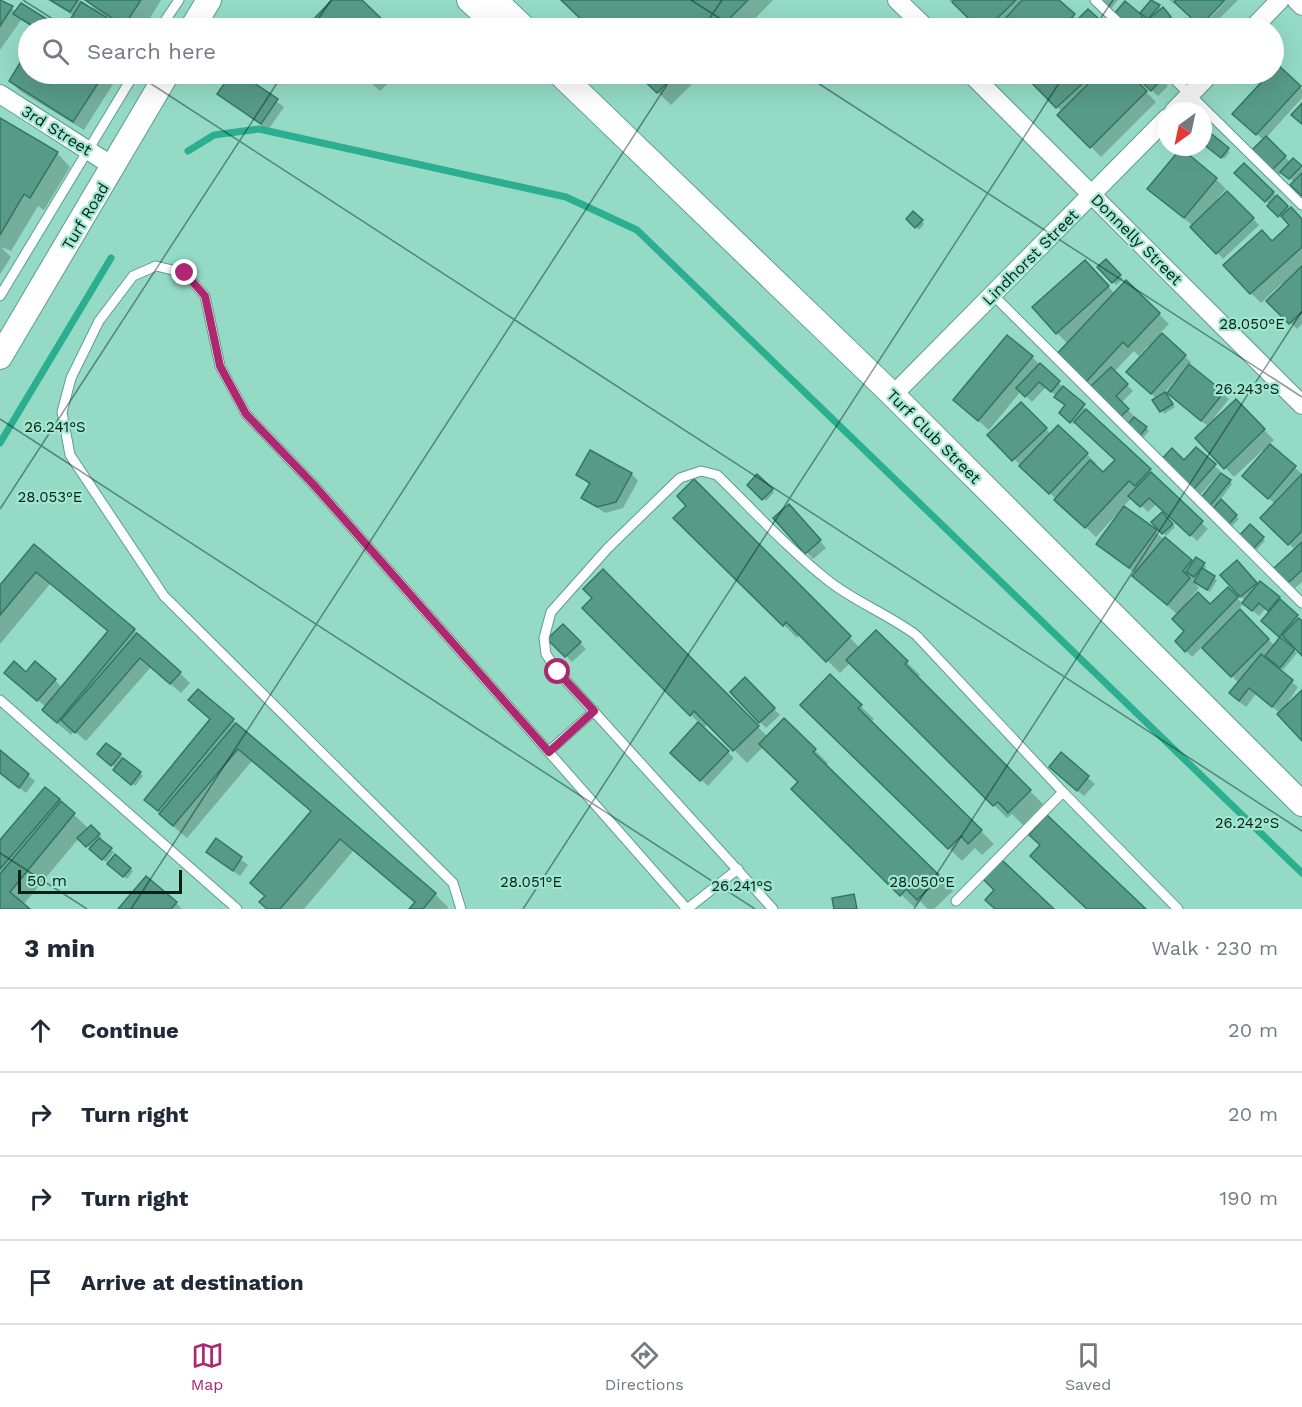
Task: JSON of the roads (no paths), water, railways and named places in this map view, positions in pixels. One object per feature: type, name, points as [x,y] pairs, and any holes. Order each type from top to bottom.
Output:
[{"type":"main road","points":[[198,18],[208,0]]},
{"type":"main road","points":[[469,0],[489,18]]},
{"type":"main road","points":[[495,0],[514,18]]},
{"type":"main road","name":"Turf Road","points":[[0,357],[161,84]]},
{"type":"main road","name":"Turf Club Street","points":[[570,84],[893,395],[1302,804]]},
{"type":"street","points":[[897,0],[916,18]]},
{"type":"street","points":[[1263,18],[1280,0]]},
{"type":"street","points":[[1296,0],[1302,6]]},
{"type":"street","name":"Donnelly Street","points":[[981,84],[1302,405]]},
{"type":"street","points":[[1182,102],[1200,84]]},
{"type":"street","name":"3rd Street","points":[[0,94],[114,167]]},
{"type":"street","name":"Lindhorst Street","points":[[893,395],[1158,127]]},
{"type":"lane","points":[[167,18],[179,0]]},
{"type":"lane","points":[[1095,0],[1114,18]]},
{"type":"lane","points":[[0,296],[128,84]]},
{"type":"lane","points":[[1180,84],[1302,205]]},
{"type":"lane","points":[[461,909],[453,883],[164,596],[70,455],[62,412],[71,378],[99,321],[133,276],[156,266],[185,273],[205,296],[220,366],[246,414],[313,484],[687,909],[738,869]]},
{"type":"lane","points":[[992,294],[1302,603]]},
{"type":"lane","points":[[773,909],[594,711],[546,654],[544,638],[551,612],[608,548],[680,478],[701,471],[717,476],[795,552],[832,584],[891,616],[916,635],[1063,792],[1178,909]]},
{"type":"lane","points":[[0,700],[237,909]]},
{"type":"lane","points":[[549,752],[594,711]]},
{"type":"lane","points":[[956,901],[1063,792]]},
{"type":"waterway","points":[[188,151],[214,135],[259,129],[566,197],[637,230],[1302,873]]},
{"type":"waterway","points":[[0,443],[111,258]]}]
